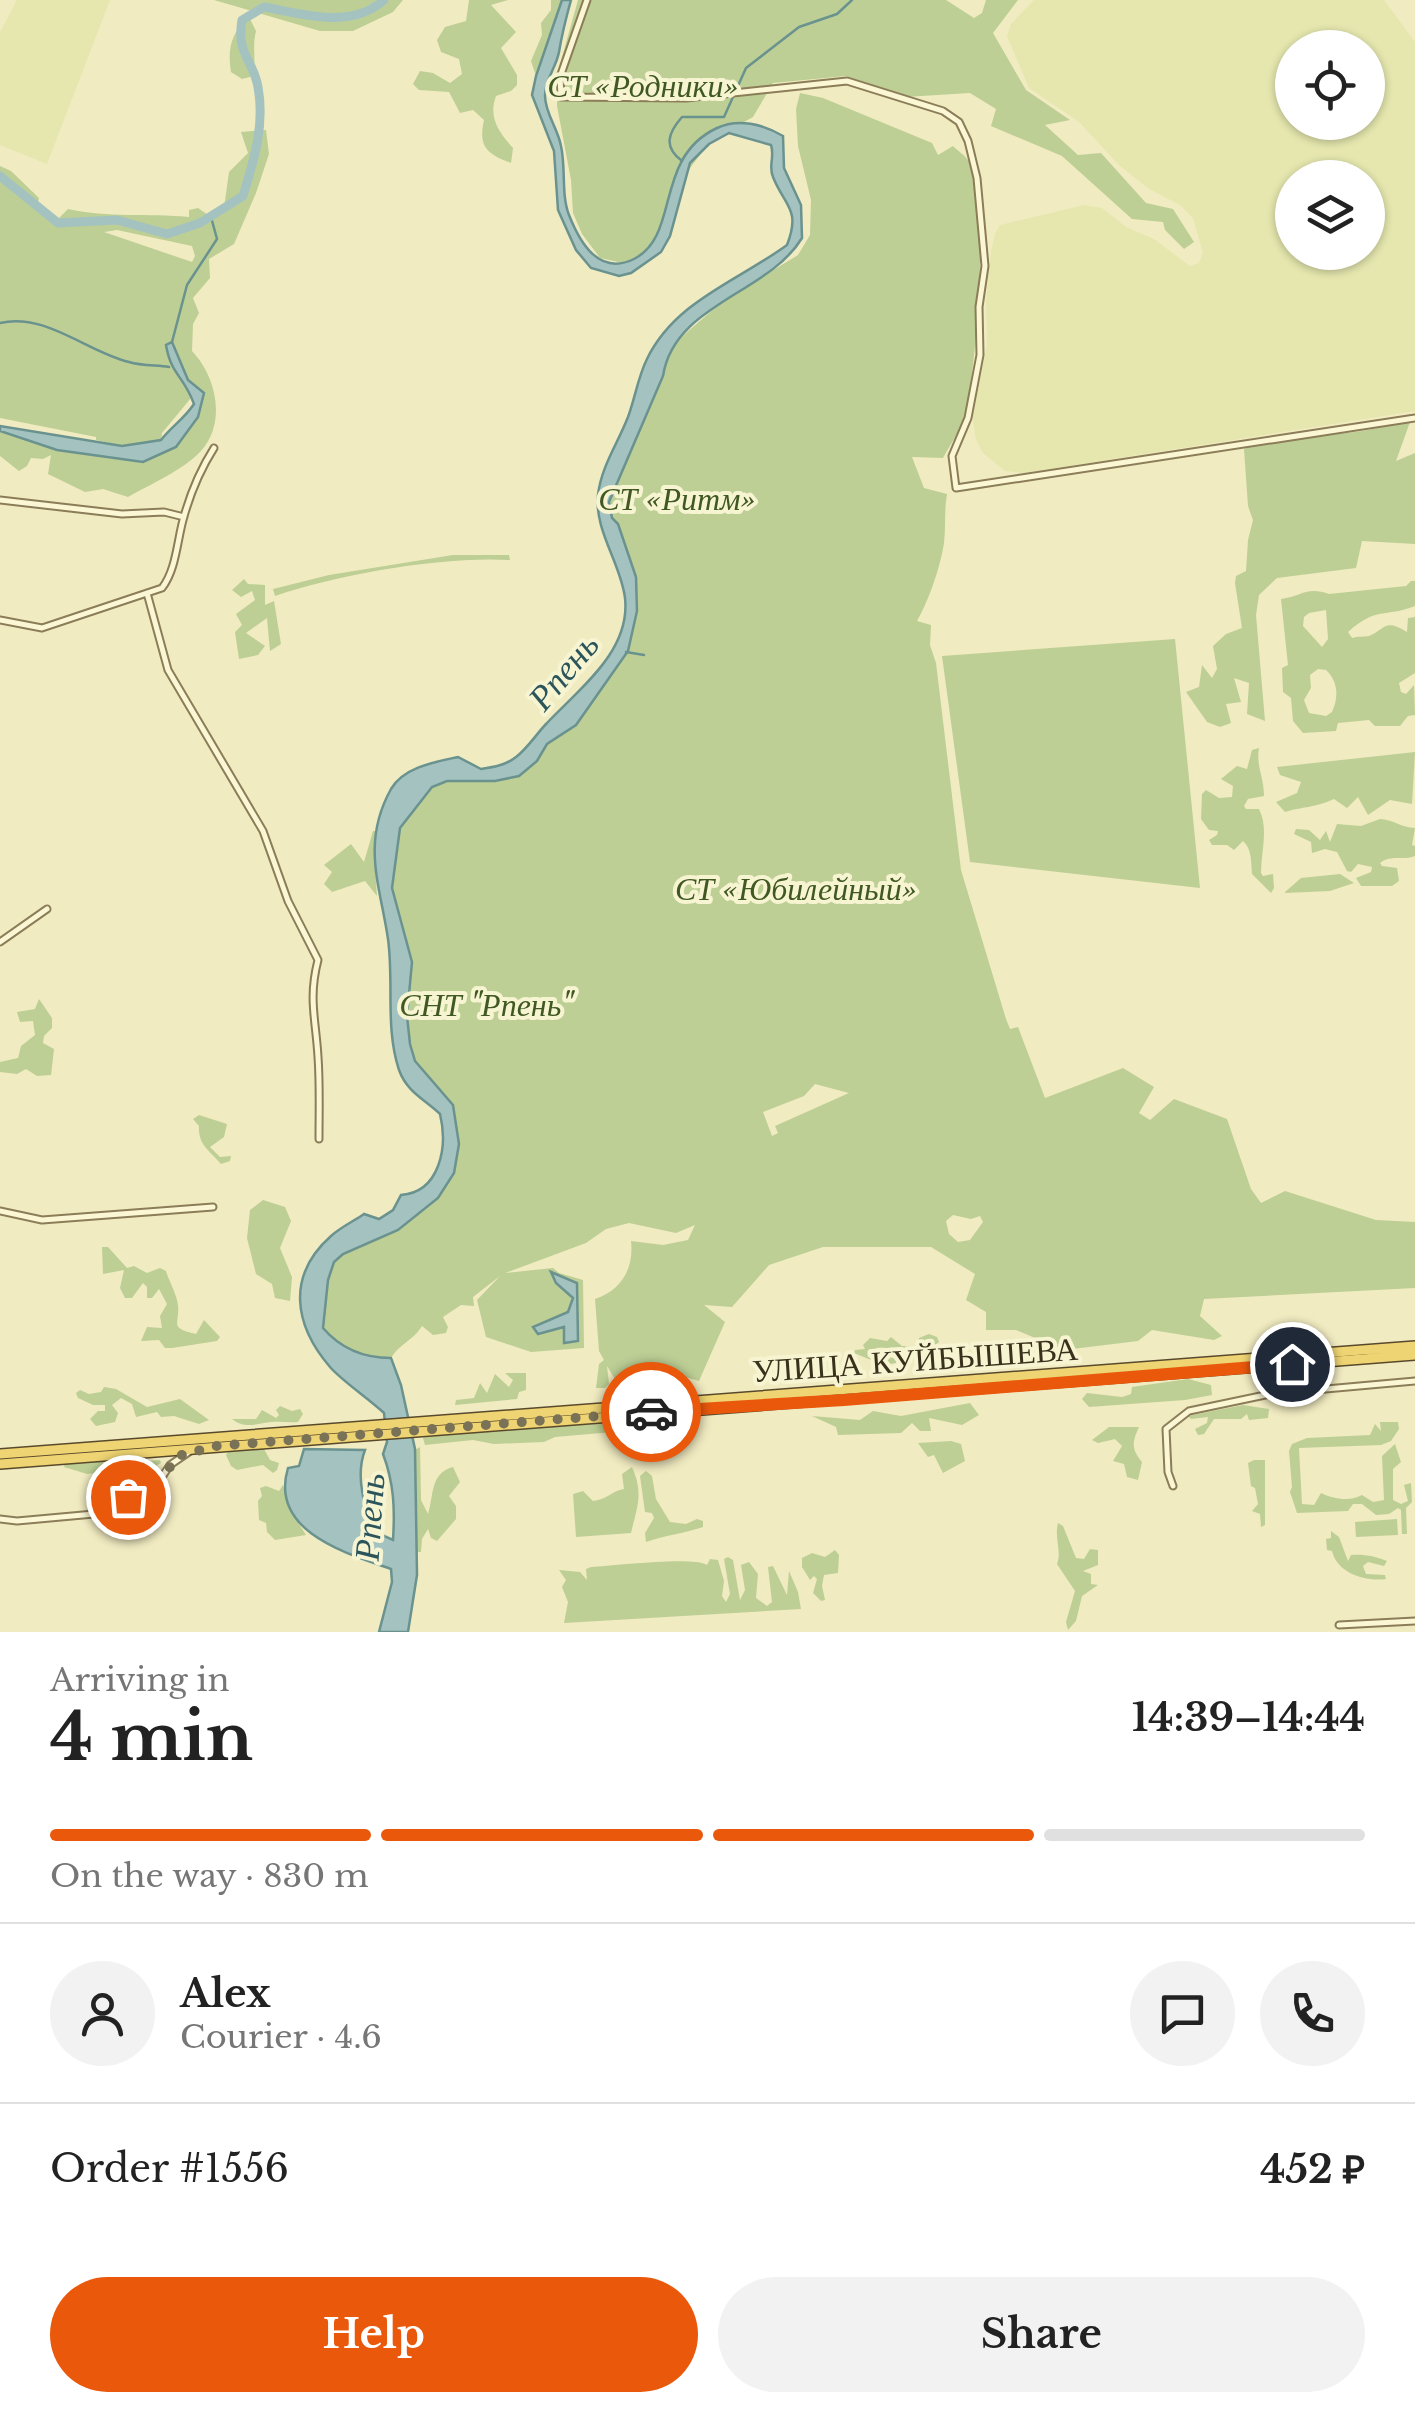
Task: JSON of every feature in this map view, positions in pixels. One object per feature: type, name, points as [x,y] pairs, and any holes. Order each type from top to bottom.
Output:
[{"type":"highway","name":"УЛИЦА КУЙБЫШЕВА","points":[[418,1426],[1415,1346]]},
{"type":"highway","name":"УЛИЦА КУЙБЫШЕВА","points":[[418,1426],[844,1400],[1415,1354]]},
{"type":"highway","points":[[0,1454],[418,1426]]},
{"type":"highway","points":[[0,1464],[375,1429]]},
{"type":"street","points":[[587,0],[560,77],[561,97],[686,98],[846,81],[943,111],[959,122],[977,178],[985,266],[980,355],[968,418],[952,456],[956,488],[1415,418]]},
{"type":"street","points":[[0,620],[42,628],[162,588],[169,579],[201,468],[214,448]]},
{"type":"street","points":[[0,500],[122,514],[164,512],[184,517]]},
{"type":"street","points":[[148,593],[168,670],[263,831],[288,901],[318,960],[312,982],[312,1017],[318,1053],[319,1138]]},
{"type":"street","points":[[0,942],[47,908]]},
{"type":"street","points":[[0,1211],[42,1220],[213,1206]]},
{"type":"street","points":[[1173,1486],[1168,1472],[1166,1430],[1189,1411],[1270,1394],[1415,1381]]},
{"type":"street","points":[[0,1519],[17,1521],[105,1512],[128,1497],[154,1489],[178,1456],[216,1446]]},
{"type":"street","points":[[1339,1625],[1415,1621]]},
{"type":"green space","points":[[17,0],[110,0],[47,164],[0,145],[0,32]]},
{"type":"green space","points":[[214,0],[403,0],[393,12],[353,31],[320,31]]},
{"type":"green space","points":[[469,0],[508,0],[491,5],[516,32],[501,48],[517,75],[517,85],[496,96],[493,111],[499,130],[513,148],[511,163],[486,148],[482,137],[484,120],[473,110],[460,113],[449,92],[419,90],[413,84],[420,71],[450,83],[462,74],[459,59],[441,52],[437,40],[445,27],[466,21]]},
{"type":"green space","points":[[551,0],[562,0],[536,76],[531,61],[542,35],[541,23],[551,10]]},
{"type":"green space","name":"СТ «Родники»","points":[[578,0],[946,0],[974,18],[982,13],[986,0],[1018,0],[993,33],[1026,90],[1070,120],[1045,125],[1078,155],[1101,153],[1146,203],[1173,209],[1194,242],[1184,249],[1165,230],[1163,222],[1132,219],[1062,156],[991,126],[996,109],[970,93],[905,97],[846,76],[773,83],[753,117],[710,141],[682,179],[665,245],[627,264],[600,258],[582,234],[573,213],[557,106],[557,75]]},
{"type":"green space","points":[[1034,0],[1384,0],[1415,42],[1415,411],[1024,473],[1005,471],[982,452],[973,416],[987,345],[991,252],[1000,225],[1084,205],[1102,208],[1190,266],[1199,263],[1203,253],[1193,218],[1180,205],[1149,189],[1119,165],[1079,122],[1029,88],[1007,36],[1011,24]]},
{"type":"green space","points":[[248,15],[256,31],[254,76],[242,79],[231,72],[230,48]]},
{"type":"green space","points":[[800,93],[823,98],[932,143],[938,155],[953,146],[969,162],[975,184],[979,288],[964,417],[943,458],[912,457],[924,488],[947,494],[942,553],[917,621],[931,625],[930,645],[936,663],[961,870],[1006,1019],[1010,1029],[1018,1027],[1045,1098],[1123,1068],[1154,1087],[1139,1113],[1150,1120],[1174,1099],[1227,1119],[1251,1189],[1261,1203],[1285,1191],[1376,1220],[1415,1222],[1415,1288],[1204,1299],[1200,1316],[1222,1336],[1214,1340],[1152,1330],[1138,1341],[1064,1350],[1016,1330],[986,1330],[986,1312],[966,1300],[975,1274],[931,1247],[823,1247],[769,1265],[732,1307],[704,1305],[725,1322],[699,1381],[675,1374],[616,1381],[607,1366],[609,1384],[596,1388],[599,1364],[604,1360],[599,1351],[595,1299],[612,1290],[624,1277],[631,1241],[663,1245],[688,1240],[695,1225],[676,1233],[629,1223],[606,1229],[586,1243],[505,1273],[553,1268],[583,1280],[584,1348],[531,1352],[486,1337],[477,1300],[500,1276],[473,1297],[474,1306],[461,1305],[443,1317],[448,1327],[446,1333],[433,1335],[422,1326],[391,1358],[354,1351],[323,1329],[328,1280],[334,1262],[343,1254],[398,1230],[454,1173],[458,1145],[453,1105],[414,1061],[410,1044],[403,925],[392,888],[400,827],[432,787],[447,781],[495,781],[537,761],[547,744],[576,725],[621,662],[637,611],[636,577],[612,518],[609,502],[615,483],[654,397],[665,360],[679,339],[723,301],[798,255],[810,235],[811,200],[798,146],[796,109]],"holes":[[[815,1084],[849,1093],[775,1126],[778,1133],[772,1136],[763,1112],[804,1096]],[[953,1215],[971,1219],[980,1216],[983,1222],[970,1240],[958,1242],[949,1234],[946,1221]]]},
{"type":"green space","points":[[266,130],[269,154],[234,244],[209,259],[210,278],[193,298],[199,313],[193,324],[192,351],[207,373],[215,400],[214,427],[209,439],[185,464],[128,497],[103,489],[85,492],[48,474],[51,455],[31,458],[19,471],[0,456],[0,431],[57,450],[143,462],[198,417],[191,384],[191,398],[162,433],[161,440],[122,446],[0,418],[0,166],[11,171],[39,198],[36,210],[59,218],[68,209],[189,217],[189,210],[198,208],[211,217],[224,208],[229,172],[248,153],[241,132]],"holes":[[[117,230],[192,246],[192,262],[104,232]]]},
{"type":"green space","points":[[1410,422],[1396,461],[1415,453],[1415,544],[1362,541],[1356,568],[1277,578],[1259,595],[1256,615],[1265,721],[1247,714],[1249,683],[1234,678],[1241,702],[1226,704],[1231,723],[1220,727],[1207,722],[1186,692],[1199,687],[1202,665],[1212,678],[1217,669],[1213,646],[1226,634],[1242,628],[1235,583],[1236,576],[1246,571],[1253,520],[1248,506],[1244,449],[1284,438]]},
{"type":"green space","points":[[453,555],[509,555],[510,560],[391,568],[275,596],[273,589],[329,575]]},
{"type":"green space","points":[[244,579],[248,584],[265,585],[265,605],[274,601],[281,644],[270,651],[267,618],[246,633],[265,646],[258,655],[239,659],[235,632],[242,625],[236,614],[255,600],[252,591],[241,597],[232,590]]},
{"type":"green space","points":[[1415,581],[1415,606],[1374,616],[1348,632],[1352,638],[1369,636],[1389,625],[1407,632],[1408,618],[1415,617],[1415,673],[1399,683],[1401,692],[1406,694],[1414,685],[1415,715],[1408,716],[1400,726],[1375,726],[1369,720],[1338,723],[1336,731],[1303,733],[1293,721],[1291,698],[1283,692],[1282,668],[1288,665],[1281,599],[1309,592],[1329,594],[1406,586]],"holes":[[[1326,610],[1328,639],[1322,647],[1303,626],[1309,613]],[[1318,669],[1330,674],[1336,690],[1332,712],[1326,716],[1309,713],[1304,700],[1311,688],[1310,675]]]},
{"type":"green space","points":[[1175,639],[1200,888],[970,862],[942,656]]},
{"type":"green space","points":[[1259,748],[1264,796],[1248,799],[1244,806],[1259,809],[1262,817],[1261,873],[1273,874],[1271,893],[1252,874],[1246,844],[1243,841],[1234,850],[1227,845],[1212,845],[1209,840],[1218,831],[1209,830],[1201,819],[1202,794],[1206,790],[1219,798],[1232,797],[1233,786],[1221,779],[1237,766],[1247,769],[1252,750]]},
{"type":"green space","points":[[1415,752],[1412,804],[1390,800],[1368,815],[1358,797],[1347,808],[1334,799],[1285,812],[1276,802],[1297,793],[1301,782],[1280,775],[1277,767]]},
{"type":"green space","points":[[1380,819],[1415,828],[1415,856],[1380,863],[1397,868],[1399,881],[1392,886],[1361,886],[1356,878],[1371,872],[1372,867],[1358,864],[1347,871],[1337,852],[1325,849],[1312,853],[1311,842],[1294,834],[1296,829],[1309,830],[1320,840],[1326,831],[1330,842],[1337,824],[1361,826]]},
{"type":"green space","points":[[373,831],[377,896],[365,881],[332,892],[324,884],[332,872],[324,865],[351,844],[364,862]]},
{"type":"green space","points":[[1340,874],[1354,883],[1330,891],[1284,893],[1301,878]]},
{"type":"green space","points":[[39,999],[52,1018],[52,1028],[43,1043],[54,1049],[51,1075],[37,1076],[26,1069],[17,1074],[0,1072],[0,1062],[18,1058],[21,1046],[35,1035],[33,1021],[20,1022],[17,1012],[35,1009]]},
{"type":"green space","points":[[199,1115],[227,1124],[224,1137],[210,1147],[220,1157],[231,1156],[230,1161],[221,1164],[205,1147],[193,1119]]},
{"type":"green space","points":[[263,1200],[285,1207],[291,1221],[280,1248],[292,1277],[290,1301],[275,1298],[272,1284],[256,1274],[247,1238],[250,1210]]},
{"type":"green space","points":[[102,1247],[108,1247],[127,1268],[134,1266],[147,1273],[160,1268],[166,1271],[177,1301],[179,1327],[196,1334],[204,1320],[220,1337],[217,1341],[165,1348],[159,1340],[141,1341],[147,1327],[162,1328],[160,1316],[167,1304],[159,1289],[147,1298],[143,1283],[132,1298],[125,1298],[120,1288],[124,1270],[103,1274]]},
{"type":"green space","points":[[929,1334],[939,1342],[931,1348],[934,1357],[876,1348],[875,1353],[896,1359],[896,1363],[883,1365],[854,1353],[865,1349],[863,1345],[870,1338],[887,1341],[891,1337],[902,1346],[916,1347],[919,1338]]},
{"type":"green space","points":[[505,1373],[526,1373],[526,1390],[519,1392],[517,1399],[455,1405],[456,1400],[474,1398],[480,1383],[487,1393],[495,1374],[509,1387],[513,1380]]},
{"type":"green space","points":[[1188,1379],[1211,1385],[1212,1395],[1089,1407],[1082,1399],[1087,1393],[1122,1397],[1131,1394],[1132,1387]]},
{"type":"green space","points":[[104,1387],[116,1389],[147,1407],[180,1399],[209,1420],[199,1424],[174,1416],[161,1417],[157,1412],[136,1417],[132,1404],[121,1398],[112,1405],[118,1413],[115,1422],[96,1426],[90,1419],[98,1411],[105,1411],[105,1405],[93,1405],[76,1393],[101,1392]]},
{"type":"green space","points":[[970,1403],[979,1415],[962,1425],[929,1418],[931,1431],[920,1431],[912,1423],[901,1433],[838,1435],[836,1427],[812,1416],[860,1420],[873,1411],[901,1416]]},
{"type":"green space","points":[[1243,1405],[1269,1409],[1268,1418],[1249,1420],[1247,1414],[1241,1419],[1214,1419],[1204,1434],[1198,1435],[1195,1429],[1207,1423],[1208,1417],[1188,1416]]},
{"type":"green space","points":[[280,1406],[292,1411],[300,1409],[303,1414],[298,1422],[247,1425],[232,1419],[256,1419],[262,1410],[276,1418]]},
{"type":"green space","points":[[625,1422],[625,1438],[613,1432],[555,1437],[544,1442],[494,1444],[473,1440],[425,1445],[423,1438],[429,1434]]},
{"type":"green space","points":[[1380,1422],[1398,1422],[1399,1429],[1391,1441],[1381,1445],[1299,1448],[1302,1504],[1314,1505],[1321,1493],[1342,1499],[1362,1495],[1373,1502],[1384,1500],[1382,1456],[1395,1444],[1401,1462],[1393,1469],[1393,1500],[1401,1504],[1408,1501],[1404,1485],[1411,1483],[1412,1502],[1406,1508],[1407,1534],[1402,1534],[1398,1508],[1376,1515],[1362,1504],[1353,1504],[1348,1511],[1297,1513],[1290,1492],[1292,1444],[1307,1438],[1370,1435],[1375,1424],[1381,1431]]},
{"type":"green space","points":[[1109,1427],[1139,1427],[1134,1445],[1142,1462],[1138,1480],[1127,1477],[1124,1464],[1113,1461],[1122,1446],[1115,1439],[1098,1443],[1092,1440]]},
{"type":"green space","points":[[918,1443],[961,1444],[965,1461],[943,1473],[934,1455],[928,1457]]},
{"type":"green space","points":[[420,1447],[421,1500],[428,1514],[440,1474],[453,1467],[460,1482],[449,1496],[456,1506],[456,1519],[437,1541],[428,1529],[421,1552],[417,1552],[415,1450]]},
{"type":"green space","points":[[264,1449],[270,1460],[279,1463],[273,1473],[263,1465],[237,1470],[226,1455],[229,1451]]},
{"type":"green space","points":[[99,1460],[106,1464],[160,1460],[161,1463],[152,1468],[87,1474],[64,1467],[65,1463]]},
{"type":"green space","points":[[1265,1460],[1265,1525],[1261,1527],[1260,1514],[1252,1511],[1258,1504],[1248,1463]]},
{"type":"green space","points":[[632,1467],[639,1493],[631,1533],[576,1537],[573,1494],[583,1491],[593,1501],[603,1499],[624,1489],[622,1474]]},
{"type":"green space","points":[[646,1471],[652,1476],[656,1499],[670,1522],[686,1524],[697,1519],[703,1521],[703,1527],[646,1542],[645,1533],[654,1518],[652,1513],[645,1512],[640,1476]]},
{"type":"green space","points":[[283,1485],[289,1508],[306,1535],[275,1540],[267,1532],[266,1523],[259,1520],[258,1501],[262,1496],[260,1488],[279,1491]]},
{"type":"green space","points":[[1397,1519],[1398,1535],[1356,1537],[1355,1522]]},
{"type":"green space","points":[[1058,1523],[1063,1526],[1076,1558],[1084,1559],[1090,1549],[1098,1550],[1098,1565],[1083,1571],[1091,1574],[1091,1584],[1098,1585],[1082,1596],[1076,1621],[1068,1630],[1066,1622],[1075,1591],[1057,1564]]},
{"type":"green space","points":[[1331,1531],[1339,1537],[1348,1561],[1356,1555],[1387,1561],[1384,1566],[1368,1562],[1363,1566],[1366,1574],[1385,1575],[1386,1579],[1361,1577],[1340,1565],[1332,1551],[1327,1550],[1326,1539],[1331,1538]]},
{"type":"green space","points":[[835,1550],[839,1555],[838,1573],[824,1575],[825,1600],[821,1601],[813,1593],[817,1579],[814,1576],[810,1580],[802,1567],[802,1558],[812,1553],[825,1557]]},
{"type":"green space","points":[[710,1559],[718,1560],[726,1602],[730,1594],[724,1559],[733,1560],[740,1600],[745,1590],[741,1565],[749,1562],[758,1574],[756,1598],[767,1606],[772,1602],[768,1567],[773,1566],[787,1595],[789,1571],[801,1609],[564,1623],[568,1602],[562,1587],[566,1580],[559,1570],[580,1572],[587,1580],[586,1569],[591,1567],[670,1561],[707,1565]]},
{"type":"water","points":[[562,0],[571,0],[545,96],[561,146],[567,207],[579,236],[592,254],[611,263],[622,263],[648,248],[658,233],[684,158],[697,141],[733,123],[767,128],[783,136],[784,168],[801,205],[802,238],[767,273],[703,315],[671,352],[609,502],[636,577],[637,611],[628,651],[576,725],[547,744],[537,761],[519,776],[495,781],[447,781],[432,787],[400,828],[392,888],[412,962],[407,1016],[410,1044],[415,1061],[453,1105],[459,1144],[454,1173],[438,1198],[398,1230],[343,1254],[334,1262],[328,1280],[323,1328],[354,1351],[391,1358],[415,1449],[417,1575],[408,1632],[379,1632],[392,1582],[391,1569],[315,1536],[290,1508],[285,1490],[288,1468],[299,1466],[304,1449],[365,1450],[361,1481],[367,1512],[375,1532],[393,1540],[393,1496],[383,1454],[387,1442],[384,1413],[335,1372],[318,1351],[300,1301],[307,1267],[331,1236],[364,1214],[379,1219],[393,1210],[401,1195],[425,1186],[433,1177],[441,1153],[440,1114],[407,1084],[395,1054],[388,939],[375,864],[382,809],[397,782],[421,767],[458,757],[481,769],[512,760],[600,668],[620,635],[625,598],[600,521],[598,495],[644,366],[674,322],[709,294],[787,245],[791,233],[790,209],[772,173],[771,145],[729,133],[709,144],[690,163],[670,236],[661,252],[631,273],[619,276],[591,268],[576,250],[558,210],[554,151],[532,95]]},
{"type":"water","points":[[172,342],[188,380],[204,393],[198,417],[176,447],[143,462],[57,450],[0,431],[0,426],[122,446],[161,440],[194,404],[168,355],[166,345]]},
{"type":"water","points":[[551,1272],[577,1283],[578,1341],[564,1343],[564,1327],[538,1334],[533,1327],[568,1312],[573,1298],[556,1283]]},
{"type":"waterway","name":"Рпень","points":[[0,176],[58,223],[117,220],[167,234],[200,223],[243,196],[257,142],[260,101],[256,77],[241,41],[242,20],[264,7],[310,16],[357,15],[384,0]]},
{"type":"waterway","points":[[682,161],[670,145],[673,129],[682,117],[724,117],[746,68],[799,27],[837,14],[852,0]]},
{"type":"waterway","points":[[172,342],[187,285],[217,239],[211,217]]},
{"type":"waterway","points":[[0,323],[33,323],[113,357],[169,367]]},
{"type":"waterway","points":[[626,652],[644,655]]},
{"type":"way so far","points":[[128,1497],[154,1489],[178,1456],[216,1446],[651,1412]]},
{"type":"route","points":[[651,1412],[1292,1364]]},
{"type":"park label","name":"СТ «Ритм»","points":[[677,499]]},
{"type":"park label","name":"СТ «Юбилейный»","points":[[796,889]]},
{"type":"park label","name":"СНТ \"Рпень\"","points":[[486,1005]]}]
